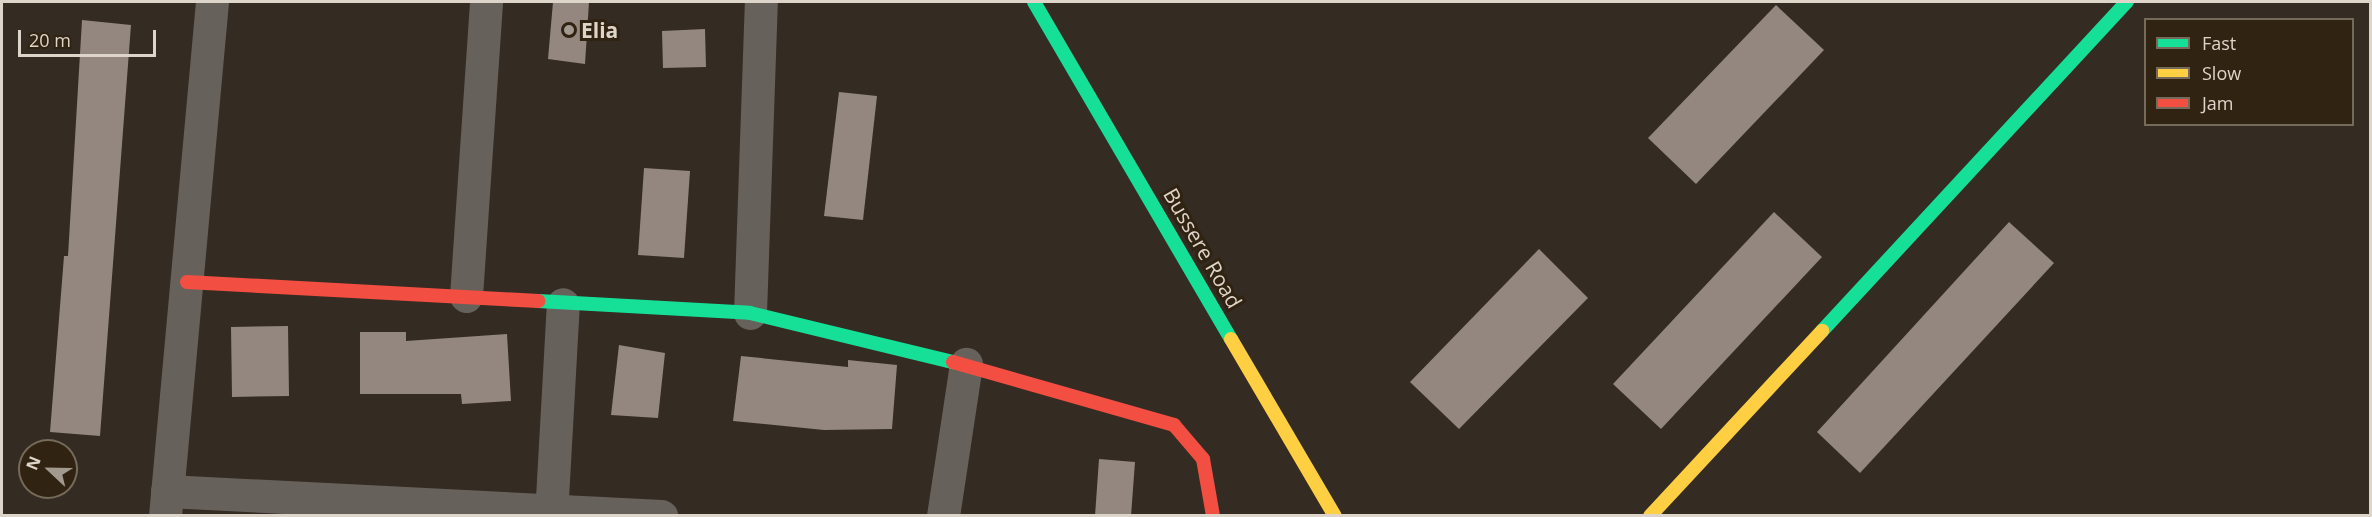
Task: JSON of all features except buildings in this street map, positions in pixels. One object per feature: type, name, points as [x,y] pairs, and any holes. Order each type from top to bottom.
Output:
[{"type":"street","points":[[212,2],[166,503],[661,516]]},
{"type":"street","points":[[466,296],[486,2]]},
{"type":"street","points":[[750,313],[761,2]]},
{"type":"street","name":"Bussere Road","points":[[1034,2],[1335,516]]},
{"type":"street","points":[[1650,516],[2127,2]]},
{"type":"street","points":[[187,282],[750,313],[966,364],[1174,425],[1203,459],[1213,516]]},
{"type":"street","points":[[551,512],[563,304]]},
{"type":"street","points":[[942,516],[966,364]]},
{"type":"traffic: fast","points":[[1034,2],[1231,339]]},
{"type":"traffic: fast","points":[[1822,331],[2127,2]]},
{"type":"traffic: fast","points":[[538,301],[750,313],[953,362]]},
{"type":"traffic: slow","points":[[1650,516],[1822,331]]},
{"type":"traffic: slow","points":[[1231,339],[1335,516]]},
{"type":"traffic: jam","points":[[187,282],[538,301]]},
{"type":"traffic: jam","points":[[953,362],[1174,425],[1203,459],[1213,516]]},
{"type":"place","name":"Elia","points":[[569,30]]}]
